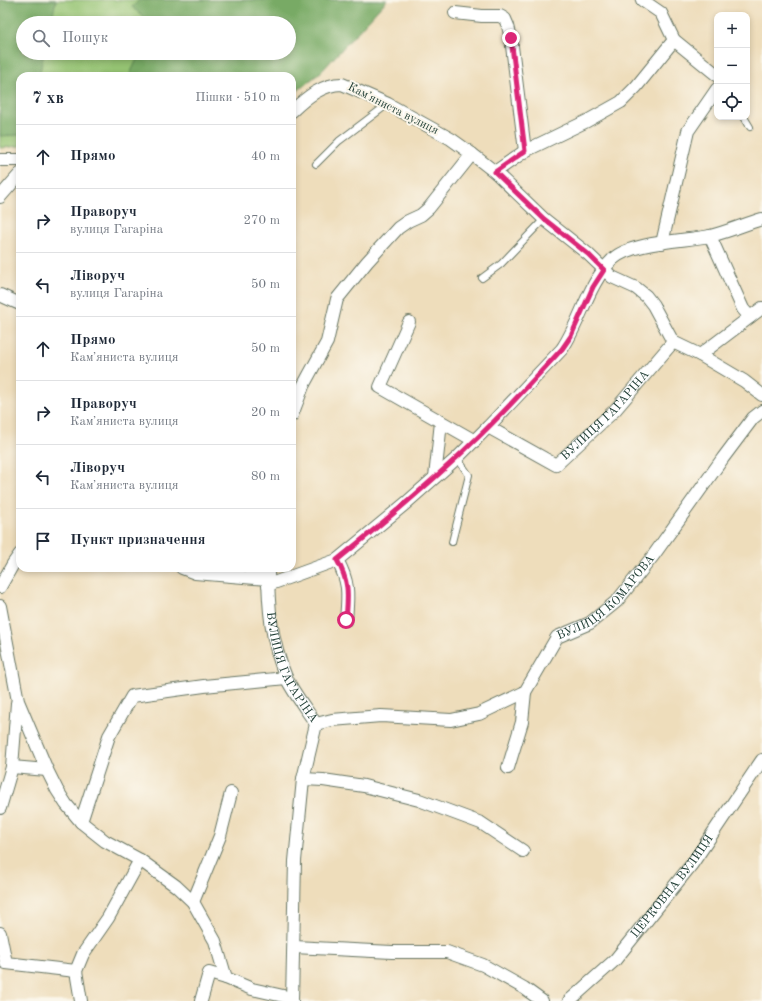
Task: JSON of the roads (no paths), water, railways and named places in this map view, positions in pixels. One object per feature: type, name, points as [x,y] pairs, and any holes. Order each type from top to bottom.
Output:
[{"type":"street","points":[[642,0],[661,13],[674,40],[714,72]]},
{"type":"street","points":[[455,13],[500,16],[505,19],[511,38],[525,151]]},
{"type":"street","points":[[495,172],[525,151],[587,121],[620,102],[636,87],[674,40]]},
{"type":"street","name":"Камʼяниста вулиця","points":[[296,107],[321,89],[335,84],[342,84],[388,104],[451,138],[495,172],[544,219]]},
{"type":"street","points":[[662,243],[688,131],[714,93]]},
{"type":"street","points":[[296,404],[303,386],[327,342],[337,299],[367,262],[398,228],[421,215],[429,208],[472,154]]},
{"type":"street","points":[[0,160],[16,160]]},
{"type":"street","points":[[0,197],[16,179]]},
{"type":"street","points":[[544,219],[588,254],[612,277],[636,288],[646,296],[653,305],[673,342],[700,355],[744,380],[762,396]]},
{"type":"street","points":[[296,570],[337,560],[475,441],[562,349],[571,336],[593,287],[613,259],[627,250],[710,236],[762,219]]},
{"type":"street","points":[[710,236],[743,309],[750,317]]},
{"type":"street","points":[[0,295],[16,302]]},
{"type":"street","points":[[700,355],[762,308]]},
{"type":"street","points":[[409,322],[380,387],[475,441]]},
{"type":"street","name":"ВУЛИЦЯ ГАГАРІНА","points":[[488,427],[556,465],[615,410],[673,342]]},
{"type":"street","name":"ВУЛИЦЯ КОМАРОВА","points":[[525,692],[557,637],[590,623],[618,601],[653,556],[727,452],[753,418],[762,411]]},
{"type":"street","points":[[435,477],[440,422]]},
{"type":"street","points":[[0,587],[16,560]]},
{"type":"street","points":[[337,560],[343,571],[348,586],[346,620]]},
{"type":"street","points":[[192,572],[268,577],[288,572]]},
{"type":"street","name":"ВУЛИЦЯ ГАГАРІНА","points":[[268,577],[270,615],[274,642],[286,678],[316,724],[303,779],[295,861],[292,1000]]},
{"type":"street","points":[[0,606],[18,701],[47,770],[66,804],[81,822],[105,841],[140,860],[176,886],[193,902],[215,941],[226,978]]},
{"type":"street","points":[[81,822],[109,736],[132,696],[204,686],[286,678]]},
{"type":"street","points":[[316,724],[332,720],[381,716],[451,720],[479,714],[525,692]]},
{"type":"street","points":[[508,768],[522,722],[525,692]]},
{"type":"street","points":[[0,808],[12,767],[18,701]]},
{"type":"street","name":"ЦЕРКОВНА ВУЛИЦЯ","points":[[569,1001],[615,960],[692,864],[762,760]]},
{"type":"street","points":[[12,767],[47,770]]},
{"type":"street","points":[[303,779],[323,780],[364,786],[419,800],[481,823],[523,851]]},
{"type":"street","points":[[193,902],[220,836],[231,793]]},
{"type":"street","points":[[81,1001],[76,972],[83,954],[108,918],[140,860]]},
{"type":"street","points":[[0,933],[3,962],[76,972]]},
{"type":"street","points":[[294,947],[392,952],[447,952],[483,965],[524,988],[542,1001]]},
{"type":"street","points":[[202,1001],[209,973],[226,978],[252,989],[292,1000]]},
{"type":"lane","points":[[316,164],[339,141],[388,104]]},
{"type":"lane","points":[[746,120],[750,127]]},
{"type":"lane","points":[[482,278],[501,264],[544,219]]},
{"type":"lane","points":[[452,542],[469,475],[457,458]]}]
